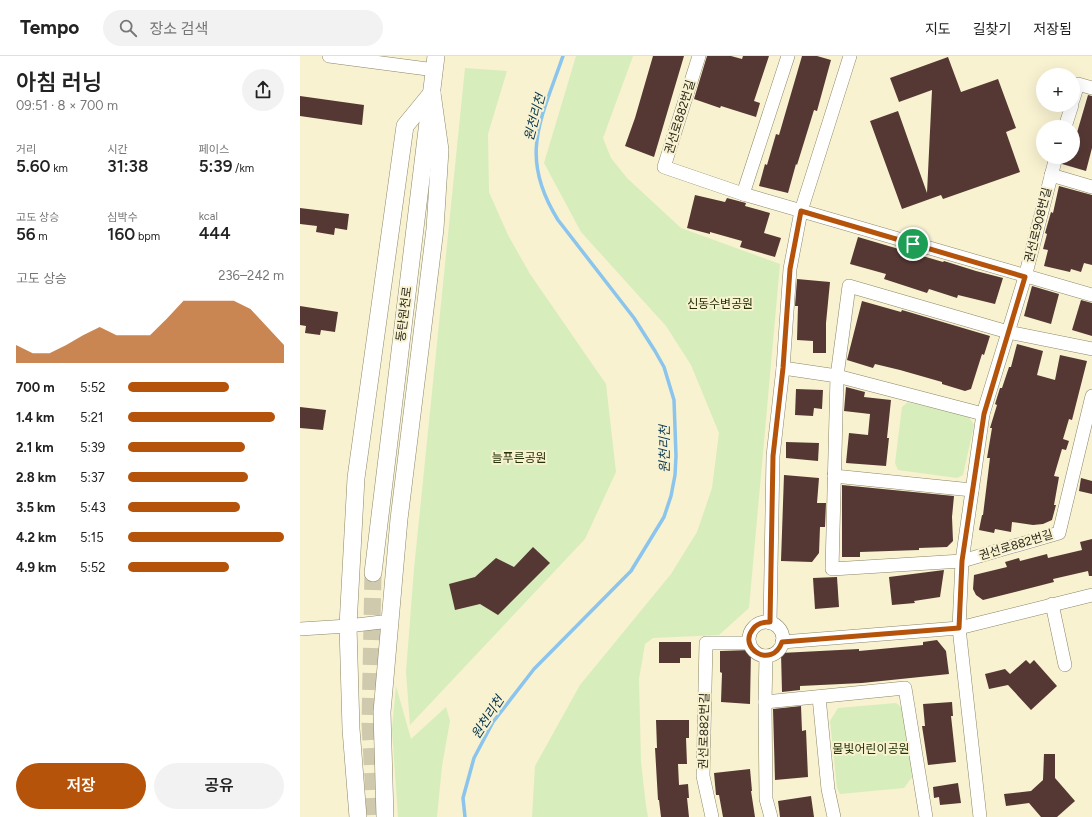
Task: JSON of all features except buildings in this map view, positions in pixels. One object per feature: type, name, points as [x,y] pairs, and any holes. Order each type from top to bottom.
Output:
[{"type":"main road","name":"동탄원천로","points":[[373,573],[435,63]]},
{"type":"main road","points":[[385,817],[382,712],[399,519],[435,229],[440,150],[432,93]]},
{"type":"main road","points":[[358,817],[351,728],[348,626],[356,478],[404,126],[432,93]]},
{"type":"street","points":[[329,56],[435,63]]},
{"type":"street","name":"권선로882번길","points":[[699,56],[664,167],[743,194],[1025,277]]},
{"type":"street","points":[[743,194],[788,56]]},
{"type":"street","points":[[770,622],[773,456],[783,368],[790,269],[801,211],[850,56]]},
{"type":"street","points":[[1080,85],[1092,88]]},
{"type":"street","name":"권선로908번길","points":[[1054,164],[1025,277],[1092,295]]},
{"type":"street","name":"권선로908번길","points":[[1051,175],[1092,187]]},
{"type":"street","points":[[980,817],[959,628],[962,561],[984,414],[1025,277]]},
{"type":"street","name":"권선로882번길","points":[[1092,349],[1008,332],[849,286],[837,376],[832,569],[962,561],[1059,533],[1092,396]]},
{"type":"street","points":[[783,368],[837,376],[984,414]]},
{"type":"street","points":[[834,476],[972,490]]},
{"type":"street","points":[[782,642],[959,628],[1092,595]]},
{"type":"street","points":[[1052,604],[1064,665]]},
{"type":"street","points":[[300,629],[348,626],[390,621]]},
{"type":"street","points":[[764,622],[770,622],[774,624],[781,632],[782,642],[777,652],[766,656],[760,655],[756,652],[749,643],[749,637],[754,627],[764,622]]},
{"type":"street","name":"권선로882번길","points":[[712,817],[703,776],[706,643],[749,643]]},
{"type":"street","points":[[766,656],[766,799],[771,817]]},
{"type":"street","points":[[765,702],[906,688],[926,817]]},
{"type":"street","points":[[819,697],[828,789],[834,817]]},
{"type":"green space","name":"신동수변공원","points":[[576,56],[633,56],[603,138],[611,158],[627,178],[681,228],[780,264],[749,608],[719,635],[653,638],[645,644],[639,679],[641,762],[648,817],[532,817],[535,766],[580,685],[671,574],[697,532],[712,488],[719,433],[691,365],[666,326],[581,232],[544,163]]},
{"type":"green space","name":"늘푸른공원","points":[[465,68],[507,71],[488,134],[489,192],[508,235],[530,274],[606,384],[616,472],[585,539],[410,725],[406,672],[414,569]]},
{"type":"green space","points":[[908,402],[969,417],[974,425],[963,475],[957,478],[898,470],[895,463],[902,407]]},
{"type":"green space","points":[[396,686],[411,739],[446,707],[450,721],[442,766],[437,817],[398,817],[392,729]]},
{"type":"green space","name":"물빛어린이공원","points":[[896,703],[904,709],[912,777],[904,788],[840,794],[837,788],[830,721],[838,708]]},
{"type":"waterway","name":"원천리천","points":[[465,817],[463,798],[474,758],[493,722],[534,669],[631,571],[664,517],[671,496],[675,475],[676,456],[674,400],[664,367],[634,318],[558,220],[546,197],[539,176],[536,157],[537,138],[547,100],[563,56]]},
{"type":"tunnel","points":[[373,573],[370,724],[375,817]]},
{"type":"route","points":[[801,211],[913,244],[1025,277],[984,414],[962,561],[959,628],[782,642],[777,652],[772,655],[760,655],[752,648],[749,643],[749,637],[754,627],[764,622],[770,622],[773,456],[783,368],[790,269],[801,211]]}]
